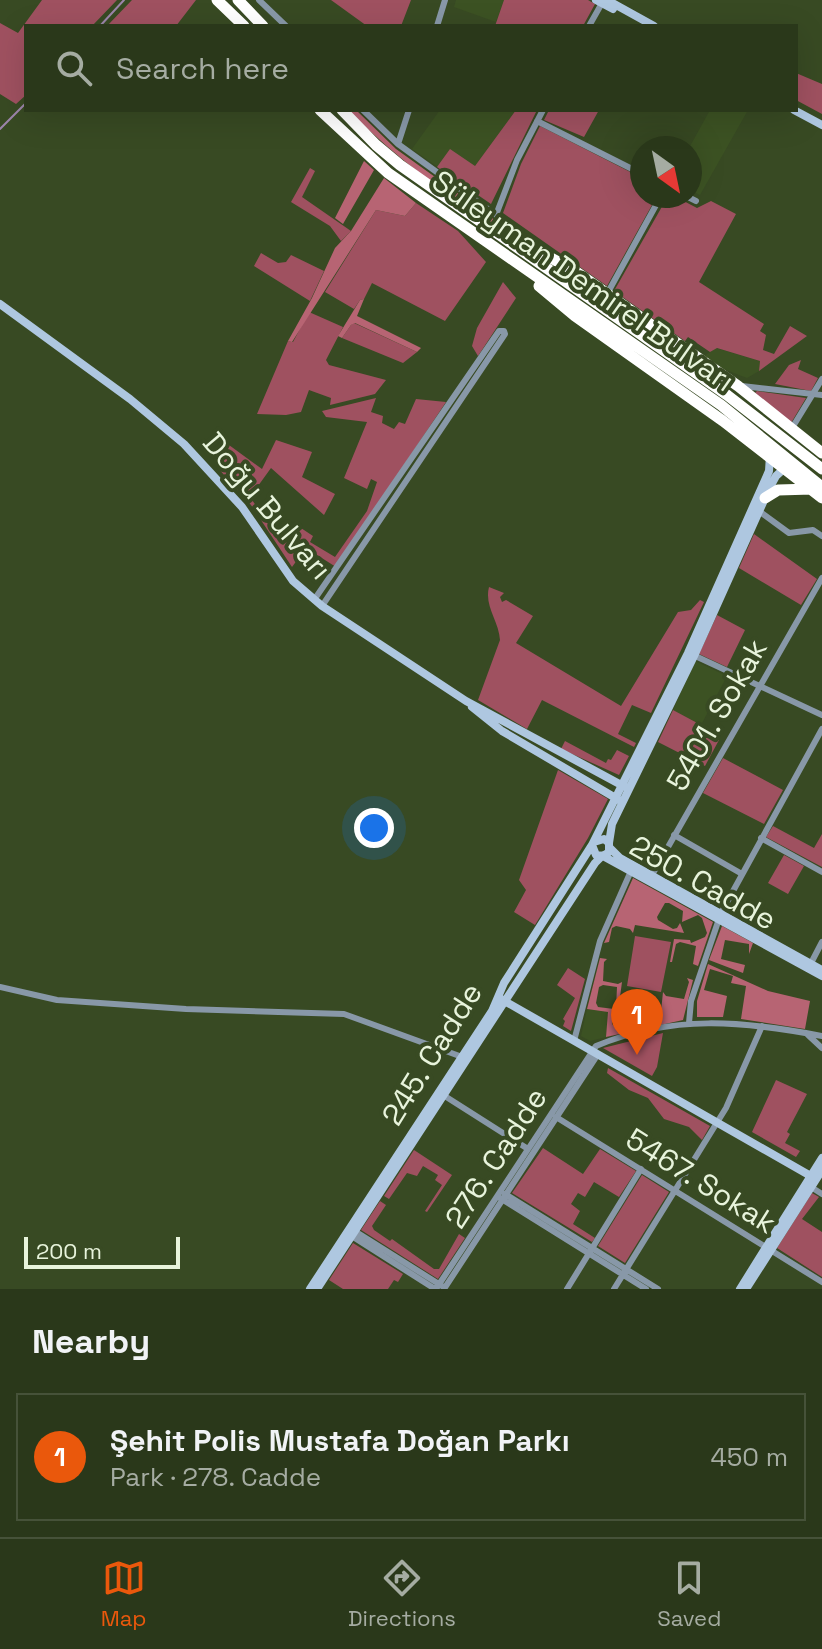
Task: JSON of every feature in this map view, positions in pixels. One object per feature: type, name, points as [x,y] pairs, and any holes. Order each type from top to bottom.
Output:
[{"type":"highway","points":[[217,0],[242,24]]},
{"type":"highway","points":[[238,0],[261,24]]},
{"type":"highway","name":"Süleyman Demirel Bulvarı","points":[[322,112],[388,173],[509,258],[724,400],[819,492]]},
{"type":"highway","name":"Süleyman Demirel Bulvarı","points":[[344,112],[387,155],[822,469]]},
{"type":"highway","points":[[471,216],[575,271],[738,386],[822,453]]},
{"type":"highway","points":[[509,258],[575,316],[819,492]]},
{"type":"highway","points":[[739,433],[750,436],[763,431],[768,418],[763,405]]},
{"type":"highway","points":[[819,492],[810,483],[811,473],[822,462]]},
{"type":"highway","points":[[765,498],[778,490],[819,492]]},
{"type":"street","points":[[259,0],[284,24]]},
{"type":"street","points":[[438,24],[445,0]]},
{"type":"street","points":[[590,24],[602,1]]},
{"type":"street","points":[[602,1],[640,24]]},
{"type":"street","points":[[602,1],[650,24]]},
{"type":"street","points":[[798,108],[822,119]]},
{"type":"street","points":[[798,109],[822,125]]},
{"type":"street","points":[[365,112],[398,144],[496,215],[517,160],[542,112]]},
{"type":"street","points":[[398,144],[408,112]]},
{"type":"street","points":[[537,121],[630,168]]},
{"type":"street","points":[[607,294],[654,208]]},
{"type":"street","name":"Doğu Bulvarı","points":[[0,304],[130,399],[184,444],[233,496],[287,574],[318,603],[466,701],[626,787]]},
{"type":"street","points":[[499,331],[504,331],[505,334],[318,603],[499,331]]},
{"type":"street","points":[[768,457],[792,428],[822,379]]},
{"type":"street","points":[[738,386],[822,395]]},
{"type":"street","points":[[786,468],[801,446],[792,428]]},
{"type":"street","name":"245. Cadde","points":[[691,654],[769,471],[768,457]]},
{"type":"street","name":"245. Cadde","points":[[609,846],[610,830],[626,787],[776,476],[786,468]]},
{"type":"street","points":[[759,511],[789,533],[813,530],[822,536]]},
{"type":"street","name":"5401. Sokak","points":[[652,875],[822,578]]},
{"type":"street","points":[[691,654],[822,715]]},
{"type":"street","name":"Doğu Bulvarı","points":[[466,701],[502,731],[620,800]]},
{"type":"street","points":[[689,1023],[690,1005],[720,916],[822,729]]},
{"type":"street","name":"245. Cadde","points":[[317,1289],[502,999],[620,800]]},
{"type":"street","points":[[674,835],[742,874]]},
{"type":"street","points":[[761,838],[822,872]]},
{"type":"street","points":[[602,839],[609,846],[603,856],[594,853],[593,843],[602,839]]},
{"type":"street","name":"250. Cadde","points":[[609,846],[620,858],[822,976]]},
{"type":"street","name":"245. Cadde","points":[[502,999],[595,863],[603,856]]},
{"type":"street","name":"250. Cadde","points":[[603,856],[720,916]]},
{"type":"street","points":[[574,1041],[600,941],[631,871]]},
{"type":"street","points":[[809,966],[822,942]]},
{"type":"street","name":"250. Cadde","points":[[809,966],[822,970]]},
{"type":"street","points":[[0,987],[57,1000],[186,1009],[344,1014],[465,1058]]},
{"type":"street","points":[[502,999],[814,1177]]},
{"type":"street","points":[[595,1052],[597,1045],[613,1040],[689,1023],[762,1026],[822,1036]]},
{"type":"street","points":[[614,1289],[718,1122],[762,1026]]},
{"type":"street","points":[[806,1033],[822,1048]]},
{"type":"street","name":"276. Cadde","points":[[440,1288],[556,1117],[595,1052]]},
{"type":"street","name":"276. Cadde","points":[[501,1195],[528,1149],[595,1052]]},
{"type":"street","points":[[441,1094],[528,1149]]},
{"type":"street","name":"5467. Sokak","points":[[556,1117],[822,1282]]},
{"type":"street","points":[[740,1289],[811,1187],[822,1158]]},
{"type":"street","points":[[567,1289],[641,1169]]},
{"type":"street","points":[[746,1289],[814,1177],[822,1170]]},
{"type":"street","points":[[811,1187],[822,1194]]},
{"type":"street","points":[[501,1195],[646,1289]]},
{"type":"street","points":[[351,1232],[440,1288]]},
{"type":"street","name":"245. Cadde","points":[[310,1289],[351,1232]]},
{"type":"street","points":[[624,1272],[658,1289]]},
{"type":"shaded area","points":[[42,0],[117,0],[94,24],[25,24]]},
{"type":"shaded area","points":[[132,0],[196,0],[178,24],[109,24]]},
{"type":"shaded area","points":[[331,0],[411,0],[402,24],[364,24]]},
{"type":"shaded area","points":[[456,0],[504,0],[496,22],[454,7]]},
{"type":"shaded area","points":[[504,0],[588,0],[595,4],[584,24],[496,24]]},
{"type":"shaded area","points":[[0,23],[18,33],[24,25],[24,97],[16,104],[0,94]]},
{"type":"shaded area","points":[[798,74],[822,84],[822,114],[798,101]]},
{"type":"shaded area","points":[[350,112],[358,112],[396,149],[544,255],[491,224],[441,189]]},
{"type":"shaded area","points":[[439,112],[515,112],[462,184],[412,149]]},
{"type":"shaded area","points":[[515,112],[536,112],[491,204],[437,167],[450,149],[475,166]]},
{"type":"shaded area","points":[[548,112],[598,112],[584,137],[544,120]]},
{"type":"shaded area","points":[[709,112],[747,112],[702,191],[702,136],[696,136]]},
{"type":"shaded area","points":[[540,126],[630,172],[630,208],[650,208],[607,286],[503,213],[521,164]]},
{"type":"shaded area","points":[[364,161],[374,170],[343,224],[335,218]]},
{"type":"shaded area","points":[[310,168],[315,171],[302,197],[351,231],[341,241],[330,226],[291,202]]},
{"type":"shaded area","points":[[384,178],[416,203],[405,216],[376,210],[292,342],[288,341],[335,248],[351,231]]},
{"type":"shaded area","points":[[711,201],[736,214],[699,282],[764,324],[760,331],[766,335],[763,350],[774,354],[790,326],[807,336],[759,371],[760,361],[717,348],[710,352],[688,337],[685,341],[614,291],[661,208],[702,208]]},
{"type":"shaded area","points":[[416,203],[458,231],[486,262],[445,321],[372,283],[364,299],[354,309],[325,292],[376,210],[405,216]]},
{"type":"shaded area","points":[[261,253],[278,263],[286,262],[291,255],[324,271],[310,301],[254,266]]},
{"type":"shaded area","points":[[503,282],[516,298],[478,356],[472,346],[477,328]]},
{"type":"shaded area","points":[[364,299],[357,316],[421,348],[417,352],[355,323],[342,338],[338,336],[360,300]]},
{"type":"shaded area","points":[[309,312],[343,327],[326,360],[329,365],[386,380],[375,394],[330,405],[331,398],[309,390],[301,412],[257,414],[288,341],[293,342]]},
{"type":"shaded area","points":[[354,323],[417,352],[403,363],[342,338]]},
{"type":"shaded area","points":[[716,348],[760,361],[759,371],[747,378],[721,368],[704,356]]},
{"type":"shaded area","points":[[801,360],[798,369],[818,378],[811,391],[775,384],[789,365]]},
{"type":"shaded area","points":[[755,393],[806,398],[791,423]]},
{"type":"shaded area","points":[[376,398],[371,412],[383,416],[382,423],[394,429],[399,422],[405,424],[416,399],[446,402],[336,567],[306,548],[292,567],[251,505],[217,467],[229,445],[262,469],[276,440],[312,452],[302,477],[335,494],[324,515],[271,468],[250,497],[283,545],[298,526],[313,536],[310,542],[335,557],[367,511],[377,482],[371,479],[367,489],[344,478],[367,422],[326,417],[322,411]]},
{"type":"shaded area","points":[[754,534],[817,579],[801,605],[739,568]]},
{"type":"shaded area","points":[[489,587],[504,593],[500,597],[502,602],[506,600],[533,616],[516,643],[621,706],[678,612],[691,610],[700,600],[704,602],[651,713],[632,705],[618,734],[636,743],[634,747],[542,700],[527,729],[478,700],[500,640],[488,601]]},
{"type":"shaded area","points":[[717,615],[745,630],[727,667],[699,654]]},
{"type":"shaded area","points":[[695,661],[727,676],[701,725],[673,710]]},
{"type":"shaded area","points":[[673,710],[701,725],[699,730],[719,740],[705,766],[658,742]]},
{"type":"shaded area","points":[[565,741],[606,763],[617,750],[629,756],[619,775],[561,749]]},
{"type":"shaded area","points":[[723,758],[783,790],[764,824],[703,793]]},
{"type":"shaded area","points":[[558,770],[608,799],[535,925],[514,912],[526,890],[519,880]]},
{"type":"shaded area","points":[[773,826],[814,848],[822,834],[822,867],[766,837]]},
{"type":"shaded area","points":[[784,855],[804,866],[788,894],[768,883]]},
{"type":"shaded area","points":[[633,878],[713,922],[698,966],[693,964],[696,946],[680,942],[676,944],[670,962],[674,939],[690,940],[691,943],[707,933],[702,918],[698,915],[682,922],[683,911],[669,903],[665,903],[658,920],[673,929],[680,923],[684,933],[635,925],[633,933],[630,929],[616,926],[612,928],[609,942],[604,943]]},
{"type":"shaded area","points":[[722,926],[753,943],[749,954],[749,944],[725,940],[721,959],[745,965],[743,973],[709,960]]},
{"type":"shaded area","points":[[635,936],[671,942],[661,992],[627,986]]},
{"type":"shaded area","points":[[600,958],[607,959],[604,962],[603,981],[622,982],[620,997],[631,999],[631,1004],[640,1005],[639,1012],[634,1008],[616,1008],[617,987],[599,987],[596,1003],[598,1007],[614,1009],[612,1024],[615,1027],[635,1027],[637,1018],[640,1021],[660,1021],[663,992],[666,996],[684,999],[689,982],[687,978],[693,980],[683,1020],[606,1037],[608,1012],[587,1009]]},
{"type":"shaded area","points":[[708,964],[768,991],[810,1001],[805,1029],[741,1019],[746,986],[731,983],[733,976],[710,969],[704,990],[727,996],[723,1017],[697,1017],[697,1001]]},
{"type":"shaded area","points":[[568,968],[585,979],[571,1031],[563,1026],[563,1019],[575,998],[557,985]]},
{"type":"shaded area","points":[[587,1009],[608,1012],[606,1037],[590,1041],[581,1036]]},
{"type":"shaded area","points":[[663,1033],[657,1067],[652,1076],[603,1048]]},
{"type":"shaded area","points":[[608,1068],[710,1126],[702,1140],[689,1127],[664,1119],[648,1098],[629,1090],[607,1073]]},
{"type":"shaded area","points":[[776,1080],[807,1094],[787,1132],[790,1134],[785,1143],[800,1151],[796,1157],[752,1132]]},
{"type":"shaded area","points":[[543,1148],[583,1174],[600,1149],[636,1171],[619,1197],[594,1182],[585,1197],[578,1193],[571,1204],[580,1211],[573,1224],[595,1238],[592,1242],[512,1193]]},
{"type":"shaded area","points":[[414,1150],[452,1175],[427,1212],[442,1185],[435,1180],[438,1175],[423,1166],[417,1176],[407,1173],[389,1199],[384,1196]]},
{"type":"shaded area","points":[[642,1175],[669,1192],[625,1263],[598,1246]]},
{"type":"shaded area","points":[[812,1193],[819,1197],[802,1219],[822,1232],[822,1277],[777,1248]]},
{"type":"shaded area","points":[[380,1201],[386,1205],[372,1226],[374,1230],[434,1269],[439,1269],[459,1234],[465,1238],[438,1279],[361,1230]]},
{"type":"shaded area","points":[[353,1243],[403,1274],[398,1282],[394,1280],[388,1289],[343,1289],[329,1280]]},
{"type":"waterway","points":[[102,24],[124,0]]},
{"type":"waterway","points":[[0,129],[24,105]]},
{"type":"place","name":"Şehit Polis Mustafa Doğan Parkı","points":[[637,1055]]}]
